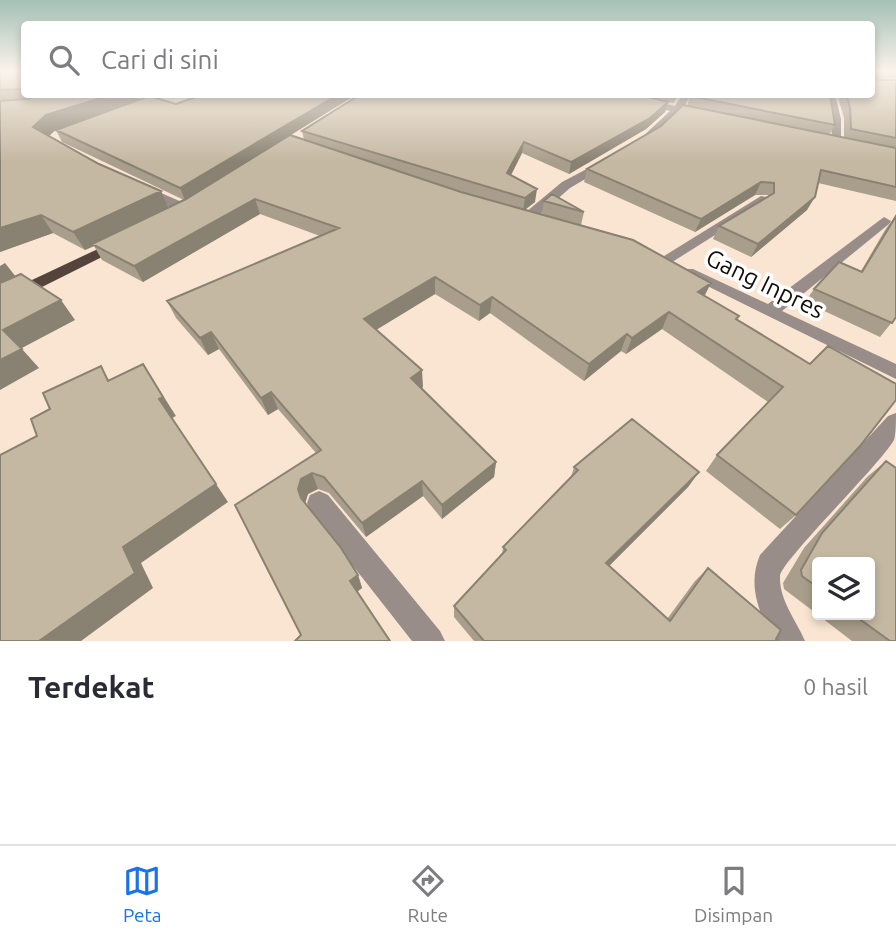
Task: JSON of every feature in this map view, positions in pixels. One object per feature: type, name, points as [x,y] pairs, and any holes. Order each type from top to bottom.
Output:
[{"type":"main road","points":[[0,302],[129,239]]},
{"type":"street","points":[[640,102],[711,117]]},
{"type":"street","points":[[636,147],[683,102]]},
{"type":"street","points":[[824,141],[843,145],[832,102]]},
{"type":"street","points":[[549,226],[519,218],[566,185],[621,156]]},
{"type":"street","points":[[137,187],[185,209]]},
{"type":"street","name":"Gang Inpres","points":[[761,200],[658,259],[772,310],[896,372]]},
{"type":"street","points":[[772,310],[884,221]]},
{"type":"street","points":[[790,641],[778,621],[771,600],[767,582],[768,565],[838,491],[896,422]]},
{"type":"street","points":[[319,503],[430,641]]},
{"type":"building","points":[[0,102],[88,102],[46,115],[33,127],[99,164],[161,191],[73,232],[41,215],[0,228]]},
{"type":"building","points":[[133,102],[326,102],[180,188],[56,130]]},
{"type":"building","points":[[348,102],[668,102],[650,118],[571,162],[524,142],[507,173],[537,189],[525,198],[302,131]]},
{"type":"building","points":[[720,102],[831,102],[835,125]]},
{"type":"building","points":[[848,102],[896,102],[896,138],[851,129]]},
{"type":"building","points":[[683,105],[896,148],[896,187],[821,170],[815,197],[758,244],[719,226],[774,193],[774,183],[761,182],[701,219],[587,169],[661,126]]},
{"type":"building","points":[[290,135],[461,192],[633,240],[711,283],[698,292],[739,316],[736,319],[810,364],[828,346],[896,384],[896,400],[860,446],[796,515],[717,455],[783,387],[669,312],[632,338],[627,334],[589,364],[492,297],[480,305],[435,277],[364,319],[422,370],[411,378],[496,462],[442,505],[422,481],[362,523],[324,477],[312,473],[301,479],[298,489],[301,498],[341,548],[358,575],[350,581],[390,641],[295,641],[301,635],[235,505],[321,450],[271,392],[261,398],[211,332],[200,338],[167,301],[339,228],[255,199],[134,266],[92,244],[186,199]]},
{"type":"building","points":[[552,194],[584,212],[544,201]]},
{"type":"building","points":[[896,216],[896,317],[892,323],[814,289],[839,262],[862,272]]},
{"type":"building","points":[[21,274],[61,300],[3,330],[22,349],[0,360],[0,283]]},
{"type":"building","points":[[143,364],[163,397],[159,399],[216,484],[123,547],[135,573],[39,641],[0,641],[0,455],[37,436],[31,419],[50,409],[43,393],[101,366],[108,381]]},
{"type":"building","points":[[632,419],[699,472],[606,563],[670,621],[708,568],[781,630],[776,639],[779,641],[484,641],[454,606],[506,550],[503,547],[578,470],[574,467]]},
{"type":"building","points":[[886,461],[896,468],[896,641],[890,641],[861,620],[875,620],[875,557],[812,557],[812,583],[802,576],[801,570],[822,533]]}]
